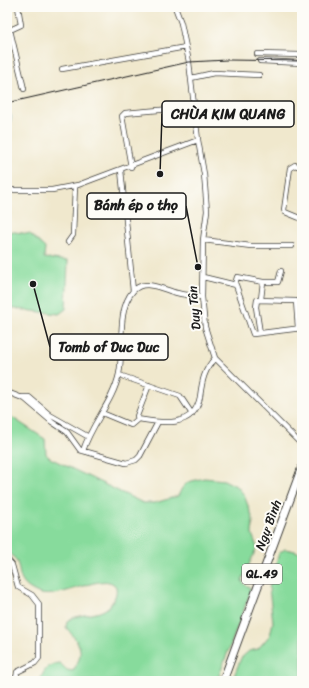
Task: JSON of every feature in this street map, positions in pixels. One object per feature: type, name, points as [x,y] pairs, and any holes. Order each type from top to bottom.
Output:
[{"type":"highway","name":"Ngự Bình","points":[[223,681],[302,467]]},
{"type":"street","points":[[18,7],[21,25],[10,30],[24,88]]},
{"type":"street","name":"Duy Tân","points":[[175,7],[181,23],[186,47],[204,174],[207,211],[203,240],[202,297],[205,327],[215,358],[302,444]]},
{"type":"street","points":[[62,69],[186,47]]},
{"type":"street","points":[[257,54],[302,55]]},
{"type":"street","points":[[260,61],[302,63]]},
{"type":"street","points":[[191,78],[214,73],[259,75]]},
{"type":"street","points":[[131,167],[122,116],[125,112],[182,108],[194,104]]},
{"type":"street","points":[[7,190],[52,190],[74,186],[131,167],[165,151],[198,140]]},
{"type":"street","points":[[302,168],[292,165],[290,168],[285,212],[302,219]]},
{"type":"street","points":[[121,170],[133,291]]},
{"type":"street","points":[[68,242],[72,235],[74,186]]},
{"type":"street","points":[[203,240],[251,246],[292,246]]},
{"type":"street","points":[[260,333],[256,307],[257,300],[296,301],[300,328],[253,334],[235,284],[237,277],[263,282],[278,282],[281,271]]},
{"type":"street","points":[[202,277],[235,284]]},
{"type":"street","points":[[261,300],[263,282]]},
{"type":"street","points":[[83,451],[87,436],[102,413],[119,375],[123,318],[129,296],[133,291],[140,287],[150,285],[184,295],[202,297]]},
{"type":"street","points":[[102,413],[131,425],[138,419],[164,424],[185,419],[192,414],[198,402],[201,384],[206,369],[215,358]]},
{"type":"street","points":[[119,375],[180,396],[192,414]]},
{"type":"street","points":[[138,419],[136,416],[149,385]]},
{"type":"street","points":[[7,392],[22,397],[29,397],[50,415],[87,436]]},
{"type":"street","points":[[22,397],[52,422],[67,432],[74,439],[77,448],[119,462],[132,462],[140,456],[158,422]]},
{"type":"street","points":[[7,678],[15,679],[19,671],[35,663],[39,658],[37,623],[40,609],[38,601],[18,587],[8,562]]},
{"type":"green space","points":[[7,231],[30,234],[45,248],[44,258],[68,261],[66,309],[59,314],[7,308],[7,271],[9,260],[7,255]]},
{"type":"green space","points":[[7,414],[45,439],[46,454],[50,458],[143,503],[155,503],[178,496],[182,488],[188,482],[204,478],[224,480],[238,487],[244,495],[253,519],[252,534],[257,547],[242,580],[244,584],[250,588],[250,593],[217,681],[40,681],[45,671],[56,663],[60,663],[67,670],[73,671],[79,658],[80,648],[66,627],[67,621],[73,618],[105,610],[110,606],[114,599],[116,587],[111,582],[92,583],[47,595],[38,593],[24,583],[21,578],[17,562],[7,552]]},
{"type":"green space","points":[[285,549],[302,554],[302,681],[232,681],[241,658],[249,651],[258,649],[270,635],[273,622],[269,588],[279,553]]},
{"type":"waterway","points":[[7,71],[9,78],[7,83]]},
{"type":"waterway","points":[[7,108],[11,116],[10,126],[7,127]]},
{"type":"railway","points":[[7,103],[189,62],[227,60],[302,61]]},
{"type":"place","name":"CHÙA KIM QUANG","points":[[160,174]]},
{"type":"place","name":"Bánh ép o thọ","points":[[198,267]]},
{"type":"place","name":"Tomb of Duc Duc","points":[[33,284]]}]
